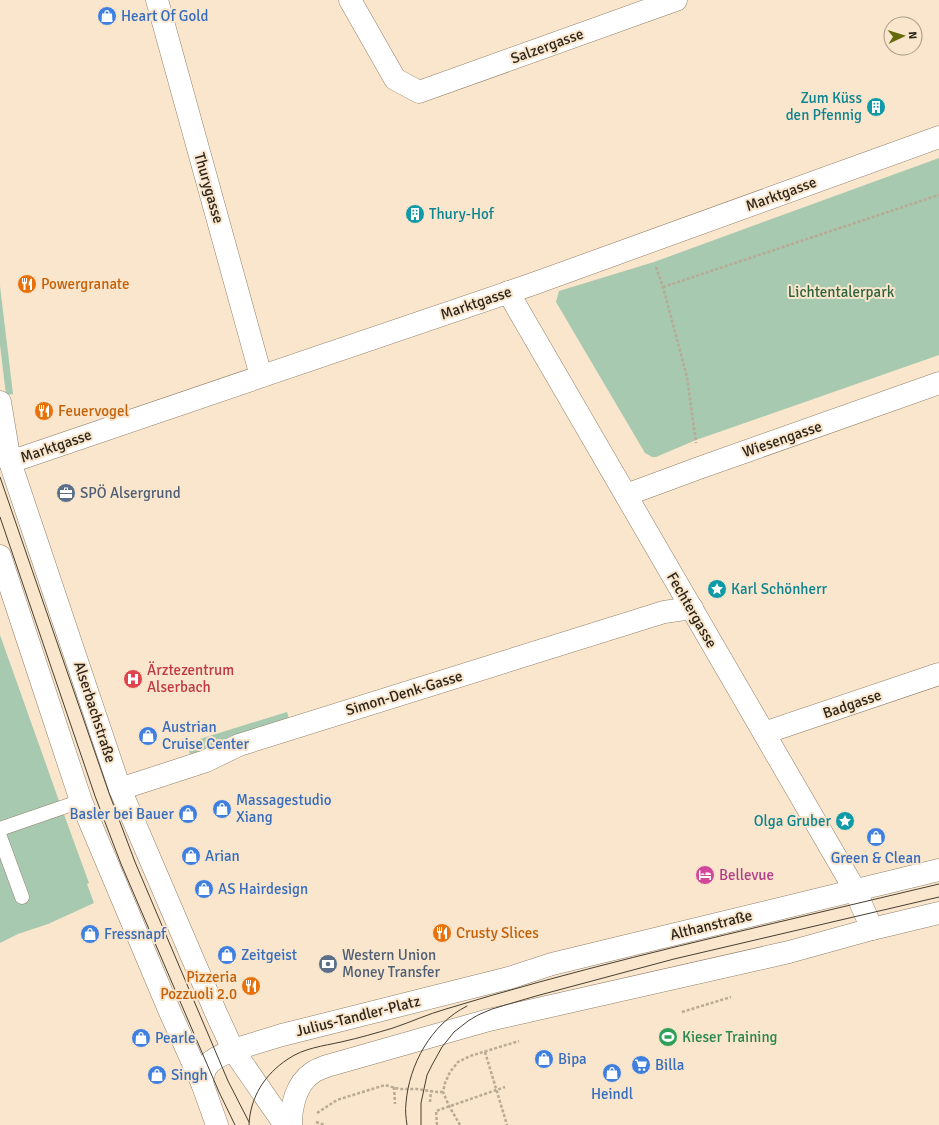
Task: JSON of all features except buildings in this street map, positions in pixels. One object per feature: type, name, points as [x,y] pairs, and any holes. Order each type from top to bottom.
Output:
[{"type":"street","name":"Thurygasse","points":[[157,0],[261,376]]},
{"type":"street","name":"Salzergasse","points":[[350,0],[395,79],[419,92],[676,0]]},
{"type":"street","name":"Marktgasse","points":[[10,462],[508,292],[939,137]]},
{"type":"street","name":"Fechtergasse","points":[[508,292],[855,890],[872,929]]},
{"type":"street","name":"Wiesengasse","points":[[626,495],[939,383]]},
{"type":"street","name":"Alserbachstraße","points":[[0,402],[10,462],[120,789],[233,1050]]},
{"type":"street","points":[[0,556],[80,801],[202,1083],[218,1125]]},
{"type":"street","name":"Simon-Denk-Gasse","points":[[120,789],[206,761],[239,744],[664,612],[692,608]]},
{"type":"street","name":"Badgasse","points":[[764,733],[939,674]]},
{"type":"street","name":"Althanstraße","points":[[484,984],[509,978],[552,964],[939,870]]},
{"type":"street","points":[[291,1125],[291,1113],[297,1091],[307,1077],[318,1069],[489,1020],[789,952],[872,929],[939,914]]},
{"type":"street","name":"Julius-Tandler-Platz","points":[[202,1083],[207,1064],[218,1056],[233,1050],[282,1035],[484,984]]},
{"type":"street","points":[[233,1050],[285,1125]]},
{"type":"lane","points":[[0,829],[80,801]]},
{"type":"lane","points":[[0,838],[22,896]]},
{"type":"path","points":[[663,287],[939,195]]},
{"type":"path","points":[[646,243],[663,287],[687,377],[697,445]]},
{"type":"path","points":[[682,1012],[731,997]]},
{"type":"path","points":[[460,1125],[443,1092],[450,1072],[458,1062],[470,1056],[520,1041]]},
{"type":"path","points":[[484,1052],[507,1125]]},
{"type":"path","points":[[314,1116],[337,1100],[385,1085],[399,1089],[443,1092]]},
{"type":"path","points":[[394,1087],[395,1104]]},
{"type":"path","points":[[437,1125],[436,1111],[505,1087]]},
{"type":"path","points":[[430,1102],[431,1091]]},
{"type":"green space","name":"Lichtentalerpark","points":[[939,158],[939,355],[696,440],[656,457],[652,457],[645,453],[556,302],[559,291],[654,262]]},
{"type":"green space","points":[[0,286],[13,394],[6,395],[0,345]]},
{"type":"green space","points":[[0,635],[89,883],[87,884],[94,903],[48,924],[18,934],[0,943]]},
{"type":"green space","points":[[287,712],[289,719],[205,750],[190,754],[187,743]]},
{"type":"tram line","points":[[0,477],[109,793],[135,862],[228,1081],[249,1122]]},
{"type":"tram line","points":[[0,517],[95,796],[121,864],[219,1092],[235,1125]]},
{"type":"tram line","points":[[249,1125],[252,1105],[260,1087],[272,1072],[288,1059],[300,1052],[380,1032],[439,1011],[539,982],[680,946],[939,884]]},
{"type":"tram line","points":[[421,1125],[421,1103],[427,1075],[432,1065],[442,1047],[454,1032],[478,1015],[492,1009],[536,996],[674,959],[939,897]]},
{"type":"tram line","points":[[407,1125],[406,1108],[408,1089],[417,1060],[424,1047],[443,1023],[467,1006]]},
{"type":"place","name":"Heart Of Gold","points":[[107,16]]},
{"type":"place","name":"Zum Küss den Pfennig","points":[[876,107]]},
{"type":"place","name":"Thury-Hof","points":[[415,214]]},
{"type":"place","name":"Powergranate","points":[[27,284]]},
{"type":"place","name":"Feuervogel","points":[[44,411]]},
{"type":"place","name":"SPÖ Alsergrund","points":[[66,493]]},
{"type":"place","name":"Karl Schönherr","points":[[717,589]]},
{"type":"place","name":"Ärztezentrum Alserbach","points":[[133,679]]},
{"type":"place","name":"Austrian Cruise Center","points":[[148,736]]},
{"type":"place","name":"Massagestudio Xiang","points":[[222,809]]},
{"type":"place","name":"Basler bei Bauer","points":[[188,814]]},
{"type":"place","name":"Olga Gruber","points":[[845,821]]},
{"type":"place","name":"Green & Clean","points":[[876,837]]},
{"type":"place","name":"Arian","points":[[191,856]]},
{"type":"place","name":"Bellevue","points":[[705,875]]},
{"type":"place","name":"AS Hairdesign","points":[[204,889]]},
{"type":"place","name":"Crusty Slices","points":[[442,933]]},
{"type":"place","name":"Fressnapf","points":[[90,934]]},
{"type":"place","name":"Zeitgeist","points":[[227,955]]},
{"type":"place","name":"Western Union Money Transfer","points":[[328,964]]},
{"type":"place","name":"Pizzeria Pozzuoli 2.0","points":[[251,986]]},
{"type":"place","name":"Kieser Training","points":[[668,1037]]},
{"type":"place","name":"Pearle","points":[[141,1038]]},
{"type":"place","name":"Bipa","points":[[544,1059]]},
{"type":"place","name":"Billa","points":[[641,1065]]},
{"type":"place","name":"Heindl","points":[[612,1073]]},
{"type":"place","name":"Singh","points":[[157,1075]]}]
